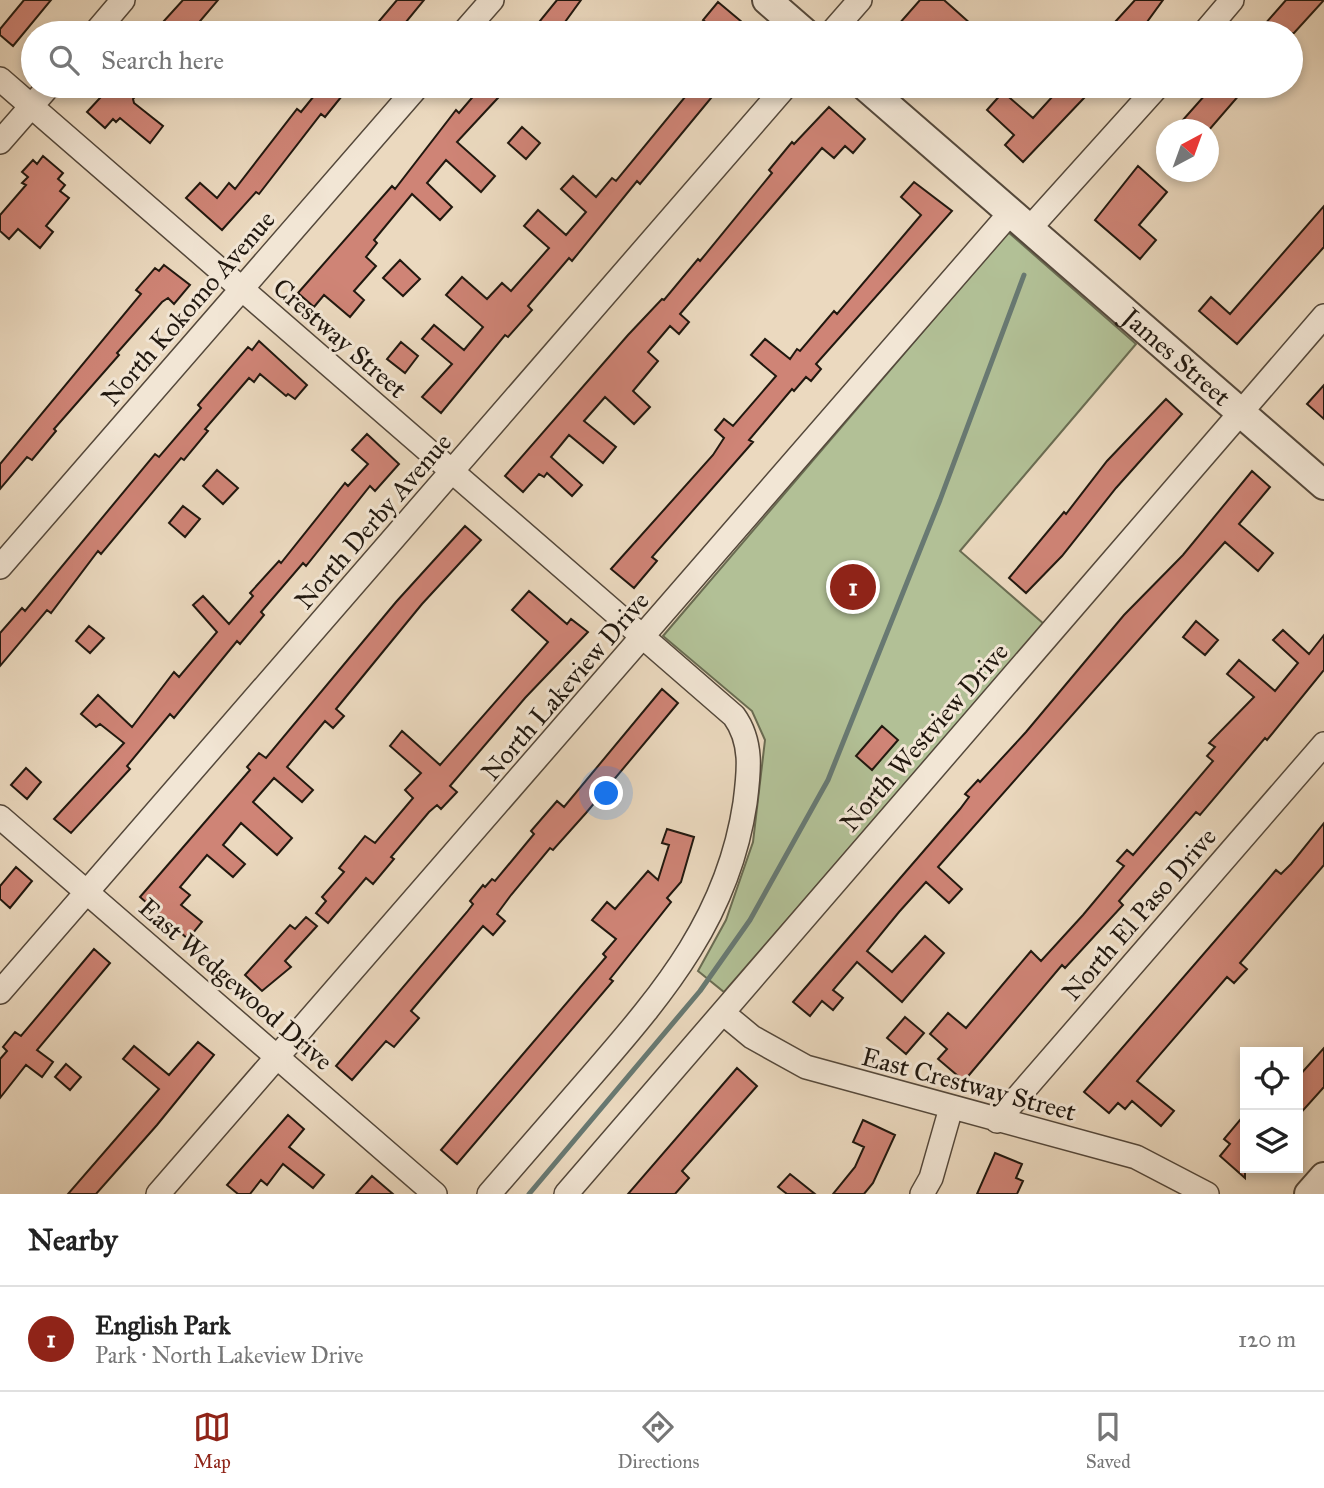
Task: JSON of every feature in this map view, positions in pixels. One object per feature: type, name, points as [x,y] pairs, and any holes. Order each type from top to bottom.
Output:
[{"type":"street","points":[[105,21],[123,0]]},
{"type":"street","points":[[474,21],[492,0]]},
{"type":"street","points":[[766,0],[791,21]]},
{"type":"street","points":[[842,21],[860,0]]},
{"type":"street","points":[[1214,21],[1232,0]]},
{"type":"street","name":"Crestway Street","points":[[0,79],[21,97]]},
{"type":"street","name":"Crestway Street","points":[[22,98],[734,716],[747,742],[748,769],[740,835],[728,875],[705,925],[685,960],[634,1028],[489,1194]]},
{"type":"street","points":[[0,142],[38,98]]},
{"type":"street","name":"North Kokomo Avenue","points":[[0,567],[408,98]]},
{"type":"street","name":"North Derby Avenue","points":[[0,992],[776,98]]},
{"type":"street","name":"James Street","points":[[880,98],[1324,485]]},
{"type":"street","name":"North Lakeview Drive","points":[[158,1194],[643,638],[1021,220],[1146,98]]},
{"type":"street","name":"North Westview Drive","points":[[566,1194],[1324,316]]},
{"type":"street","name":"North El Paso Drive","points":[[997,1121],[1324,744]]},
{"type":"street","name":"East Wedgewood Drive","points":[[0,817],[435,1194]]},
{"type":"street","name":"East Crestway Street","points":[[723,1013],[752,1037],[806,1067],[1136,1157],[1207,1194]]},
{"type":"street","points":[[922,1194],[931,1178],[951,1108]]},
{"type":"street","points":[[1310,1194],[1324,1178]]},
{"type":"green space","points":[[1008,232],[1136,344],[960,551],[1044,624],[724,992],[698,971],[726,920],[753,842],[765,740],[752,711],[663,636]]},
{"type":"building","points":[[24,0],[51,0],[34,21],[21,21],[21,36],[13,46],[0,35],[0,29]]},
{"type":"building","points":[[183,0],[218,0],[200,21],[164,21]]},
{"type":"building","points":[[397,0],[424,0],[407,21],[379,21]]},
{"type":"building","points":[[557,0],[581,0],[566,21],[540,21]]},
{"type":"building","points":[[920,0],[944,0],[968,21],[902,21]]},
{"type":"building","points":[[1135,0],[1163,0],[1148,21],[1116,21]]},
{"type":"building","points":[[1286,0],[1324,0],[1303,23],[1268,21]]},
{"type":"building","points":[[718,2],[741,21],[704,21]]},
{"type":"building","points":[[100,98],[134,98],[134,103],[163,126],[150,143],[120,118],[116,122],[113,119],[105,128],[87,112]]},
{"type":"building","points":[[312,98],[340,98],[325,117],[321,114],[259,194],[256,192],[222,230],[186,198],[200,183],[217,198],[229,183],[235,189],[297,109],[301,112]]},
{"type":"building","points":[[472,98],[498,98],[457,142],[495,176],[481,192],[446,160],[427,183],[452,207],[440,220],[412,194],[374,240],[377,243],[366,257],[376,266],[354,291],[364,300],[350,317],[324,295],[314,307],[298,293],[392,186],[395,189],[456,110],[459,113]]},
{"type":"building","points":[[684,98],[711,98],[640,184],[637,181],[572,261],[569,258],[528,306],[532,310],[508,337],[505,335],[441,413],[422,397],[452,364],[422,339],[434,325],[464,350],[483,327],[446,295],[462,277],[487,299],[502,283],[511,291],[549,248],[524,226],[538,210],[566,235],[586,212],[561,189],[573,176],[596,197],[612,178],[616,181]]},
{"type":"building","points":[[998,98],[1010,98],[1033,118],[1051,98],[1084,98],[1023,162],[1005,145],[1014,135],[987,110]]},
{"type":"building","points":[[1202,98],[1237,98],[1218,119],[1184,119]]},
{"type":"building","points":[[829,107],[865,139],[853,153],[845,146],[834,158],[822,148],[680,314],[689,322],[679,334],[670,326],[648,352],[658,361],[633,391],[650,407],[634,424],[605,397],[584,421],[616,447],[603,463],[569,435],[551,457],[582,485],[572,496],[547,473],[544,477],[539,474],[523,492],[505,476],[628,335],[662,299],[664,300],[698,259],[700,261],[772,173],[769,170],[792,142],[794,144]]},
{"type":"building","points":[[522,127],[540,143],[526,159],[508,143]]},
{"type":"building","points":[[43,156],[63,173],[58,179],[65,185],[60,191],[69,198],[46,226],[53,232],[40,248],[18,229],[9,239],[0,231],[0,215],[26,185],[22,183],[28,177],[22,172],[33,160],[37,164]]},
{"type":"building","points":[[1138,166],[1167,192],[1139,225],[1156,240],[1140,259],[1095,220]]},
{"type":"building","points":[[914,182],[952,211],[816,364],[821,369],[811,381],[806,377],[794,391],[792,389],[749,440],[753,442],[652,557],[657,561],[634,588],[611,569],[713,455],[724,438],[715,430],[724,419],[733,426],[776,376],[751,355],[765,339],[790,359],[834,311],[837,314],[921,215],[901,197]]},
{"type":"building","points":[[1324,206],[1324,247],[1237,344],[1199,311],[1211,297],[1230,314]]},
{"type":"building","points":[[400,260],[420,279],[403,296],[383,278]]},
{"type":"building","points":[[164,265],[190,285],[174,304],[168,298],[162,302],[54,429],[56,431],[32,460],[27,457],[0,489],[0,464],[141,294],[136,290],[155,268],[159,271]]},
{"type":"building","points":[[259,341],[307,385],[295,399],[288,394],[286,396],[260,374],[254,382],[249,378],[205,429],[208,431],[184,460],[181,458],[101,554],[98,551],[51,613],[47,610],[0,666],[0,633],[22,608],[25,611],[155,454],[159,457],[201,408],[198,405],[248,347],[252,350]]},
{"type":"building","points":[[401,342],[418,356],[405,373],[387,359]]},
{"type":"building","points":[[1324,385],[1324,419],[1307,404]]},
{"type":"building","points":[[1166,399],[1182,414],[1116,488],[1062,556],[1026,593],[1009,578],[1064,512],[1066,514],[1107,461]]},
{"type":"building","points":[[367,434],[399,464],[375,491],[370,486],[306,566],[303,563],[261,612],[264,615],[240,644],[237,641],[174,718],[170,714],[127,766],[130,769],[71,833],[54,819],[124,743],[100,724],[96,727],[81,714],[98,695],[132,727],[174,672],[179,677],[217,632],[193,605],[203,596],[229,624],[253,596],[250,593],[279,561],[281,563],[345,483],[348,486],[368,464],[352,450]]},
{"type":"building","points":[[217,470],[238,488],[223,504],[203,486]]},
{"type":"building","points":[[1252,471],[1270,487],[1239,524],[1273,553],[1258,571],[1225,542],[938,867],[962,889],[949,903],[926,882],[899,912],[867,951],[892,972],[925,936],[944,953],[902,1002],[857,962],[833,990],[843,998],[833,1010],[822,1001],[810,1016],[793,1002],[960,809],[969,797],[965,794],[978,780],[980,782],[1026,732],[1124,615],[1183,555]]},
{"type":"building","points":[[183,506],[200,519],[185,537],[169,523]]},
{"type":"building","points":[[465,526],[481,540],[422,604],[336,709],[344,716],[333,728],[325,721],[287,767],[313,790],[302,802],[274,778],[253,802],[292,838],[277,855],[241,823],[223,845],[245,864],[233,877],[207,855],[180,887],[190,895],[181,905],[202,922],[188,939],[140,897],[250,770],[247,767],[259,753],[266,758],[396,602]]},
{"type":"building","points":[[529,591],[567,624],[571,619],[588,632],[525,698],[450,786],[457,792],[441,809],[437,805],[429,812],[391,857],[394,859],[373,884],[366,878],[328,923],[316,913],[326,901],[322,897],[344,872],[339,868],[365,836],[375,843],[413,798],[405,790],[421,773],[390,746],[402,731],[440,765],[548,642],[512,610]]},
{"type":"building","points":[[1196,621],[1218,640],[1205,655],[1183,637]]},
{"type":"building","points":[[89,626],[104,638],[90,653],[76,641]]},
{"type":"building","points":[[1283,630],[1309,654],[1324,635],[1324,670],[1267,740],[1265,738],[1200,815],[1196,812],[1119,901],[1123,905],[1065,968],[1062,965],[964,1081],[938,1059],[947,1049],[930,1034],[948,1013],[966,1028],[1031,951],[1041,961],[1083,915],[1124,866],[1117,861],[1127,850],[1133,855],[1213,761],[1207,756],[1215,747],[1209,743],[1254,697],[1227,674],[1239,660],[1275,691],[1298,663],[1273,640]]},
{"type":"building","points":[[662,689],[678,703],[586,813],[553,850],[550,848],[511,895],[497,914],[505,921],[493,935],[483,926],[411,1011],[419,1018],[394,1047],[386,1041],[352,1080],[336,1066],[467,912],[473,904],[470,901],[483,885],[485,887],[492,879],[495,881],[534,834],[531,831],[557,801],[564,807]]},
{"type":"building","points":[[882,726],[898,740],[872,770],[856,756]]},
{"type":"building","points":[[26,768],[41,782],[27,799],[11,785]]},
{"type":"building","points":[[1324,823],[1324,865],[1240,963],[1247,969],[1234,983],[1227,977],[1137,1081],[1174,1111],[1161,1126],[1132,1101],[1125,1109],[1118,1103],[1109,1113],[1084,1092],[1276,870],[1281,874]]},
{"type":"building","points":[[667,829],[694,837],[681,882],[667,898],[671,902],[610,979],[613,981],[457,1164],[441,1150],[606,957],[603,954],[616,939],[592,920],[607,902],[615,909],[648,871],[658,880],[669,845],[662,843]]},
{"type":"building","points":[[16,867],[32,881],[10,908],[0,899],[0,886]]},
{"type":"building","points":[[306,917],[317,926],[285,961],[291,967],[262,991],[245,975],[290,925],[295,929]]},
{"type":"building","points":[[94,949],[110,963],[37,1050],[53,1062],[42,1077],[26,1065],[0,1098],[0,1059],[7,1051],[3,1047],[15,1032],[21,1036]]},
{"type":"building","points":[[905,1017],[924,1033],[906,1054],[887,1038]]},
{"type":"building","points":[[198,1042],[214,1055],[157,1125],[96,1194],[68,1194],[159,1089],[123,1059],[134,1046],[169,1075]]},
{"type":"building","points":[[1324,1048],[1324,1087],[1303,1110],[1303,1110],[1303,1071]]},
{"type":"building","points":[[66,1064],[81,1077],[70,1090],[55,1077]]},
{"type":"building","points":[[737,1068],[757,1086],[682,1171],[689,1178],[675,1194],[628,1194]]},
{"type":"building","points":[[288,1115],[304,1129],[289,1147],[324,1175],[313,1188],[283,1164],[267,1185],[261,1180],[250,1194],[238,1194],[227,1185]]},
{"type":"building","points":[[863,1120],[895,1135],[873,1183],[864,1194],[833,1194],[855,1167],[864,1147],[853,1142]]},
{"type":"building","points":[[1240,1120],[1240,1173],[1245,1173],[1245,1178],[1220,1156],[1230,1144],[1224,1139]]},
{"type":"building","points":[[995,1153],[1022,1164],[1016,1178],[1023,1181],[1017,1194],[977,1194]]},
{"type":"building","points":[[790,1174],[815,1194],[787,1194],[778,1187]]},
{"type":"building","points":[[372,1176],[393,1194],[356,1194]]},
{"type":"waterway","points":[[529,1194],[700,991],[750,920],[828,780],[940,500],[1024,275]]},
{"type":"place","name":"English Park","points":[[853,587]]}]
